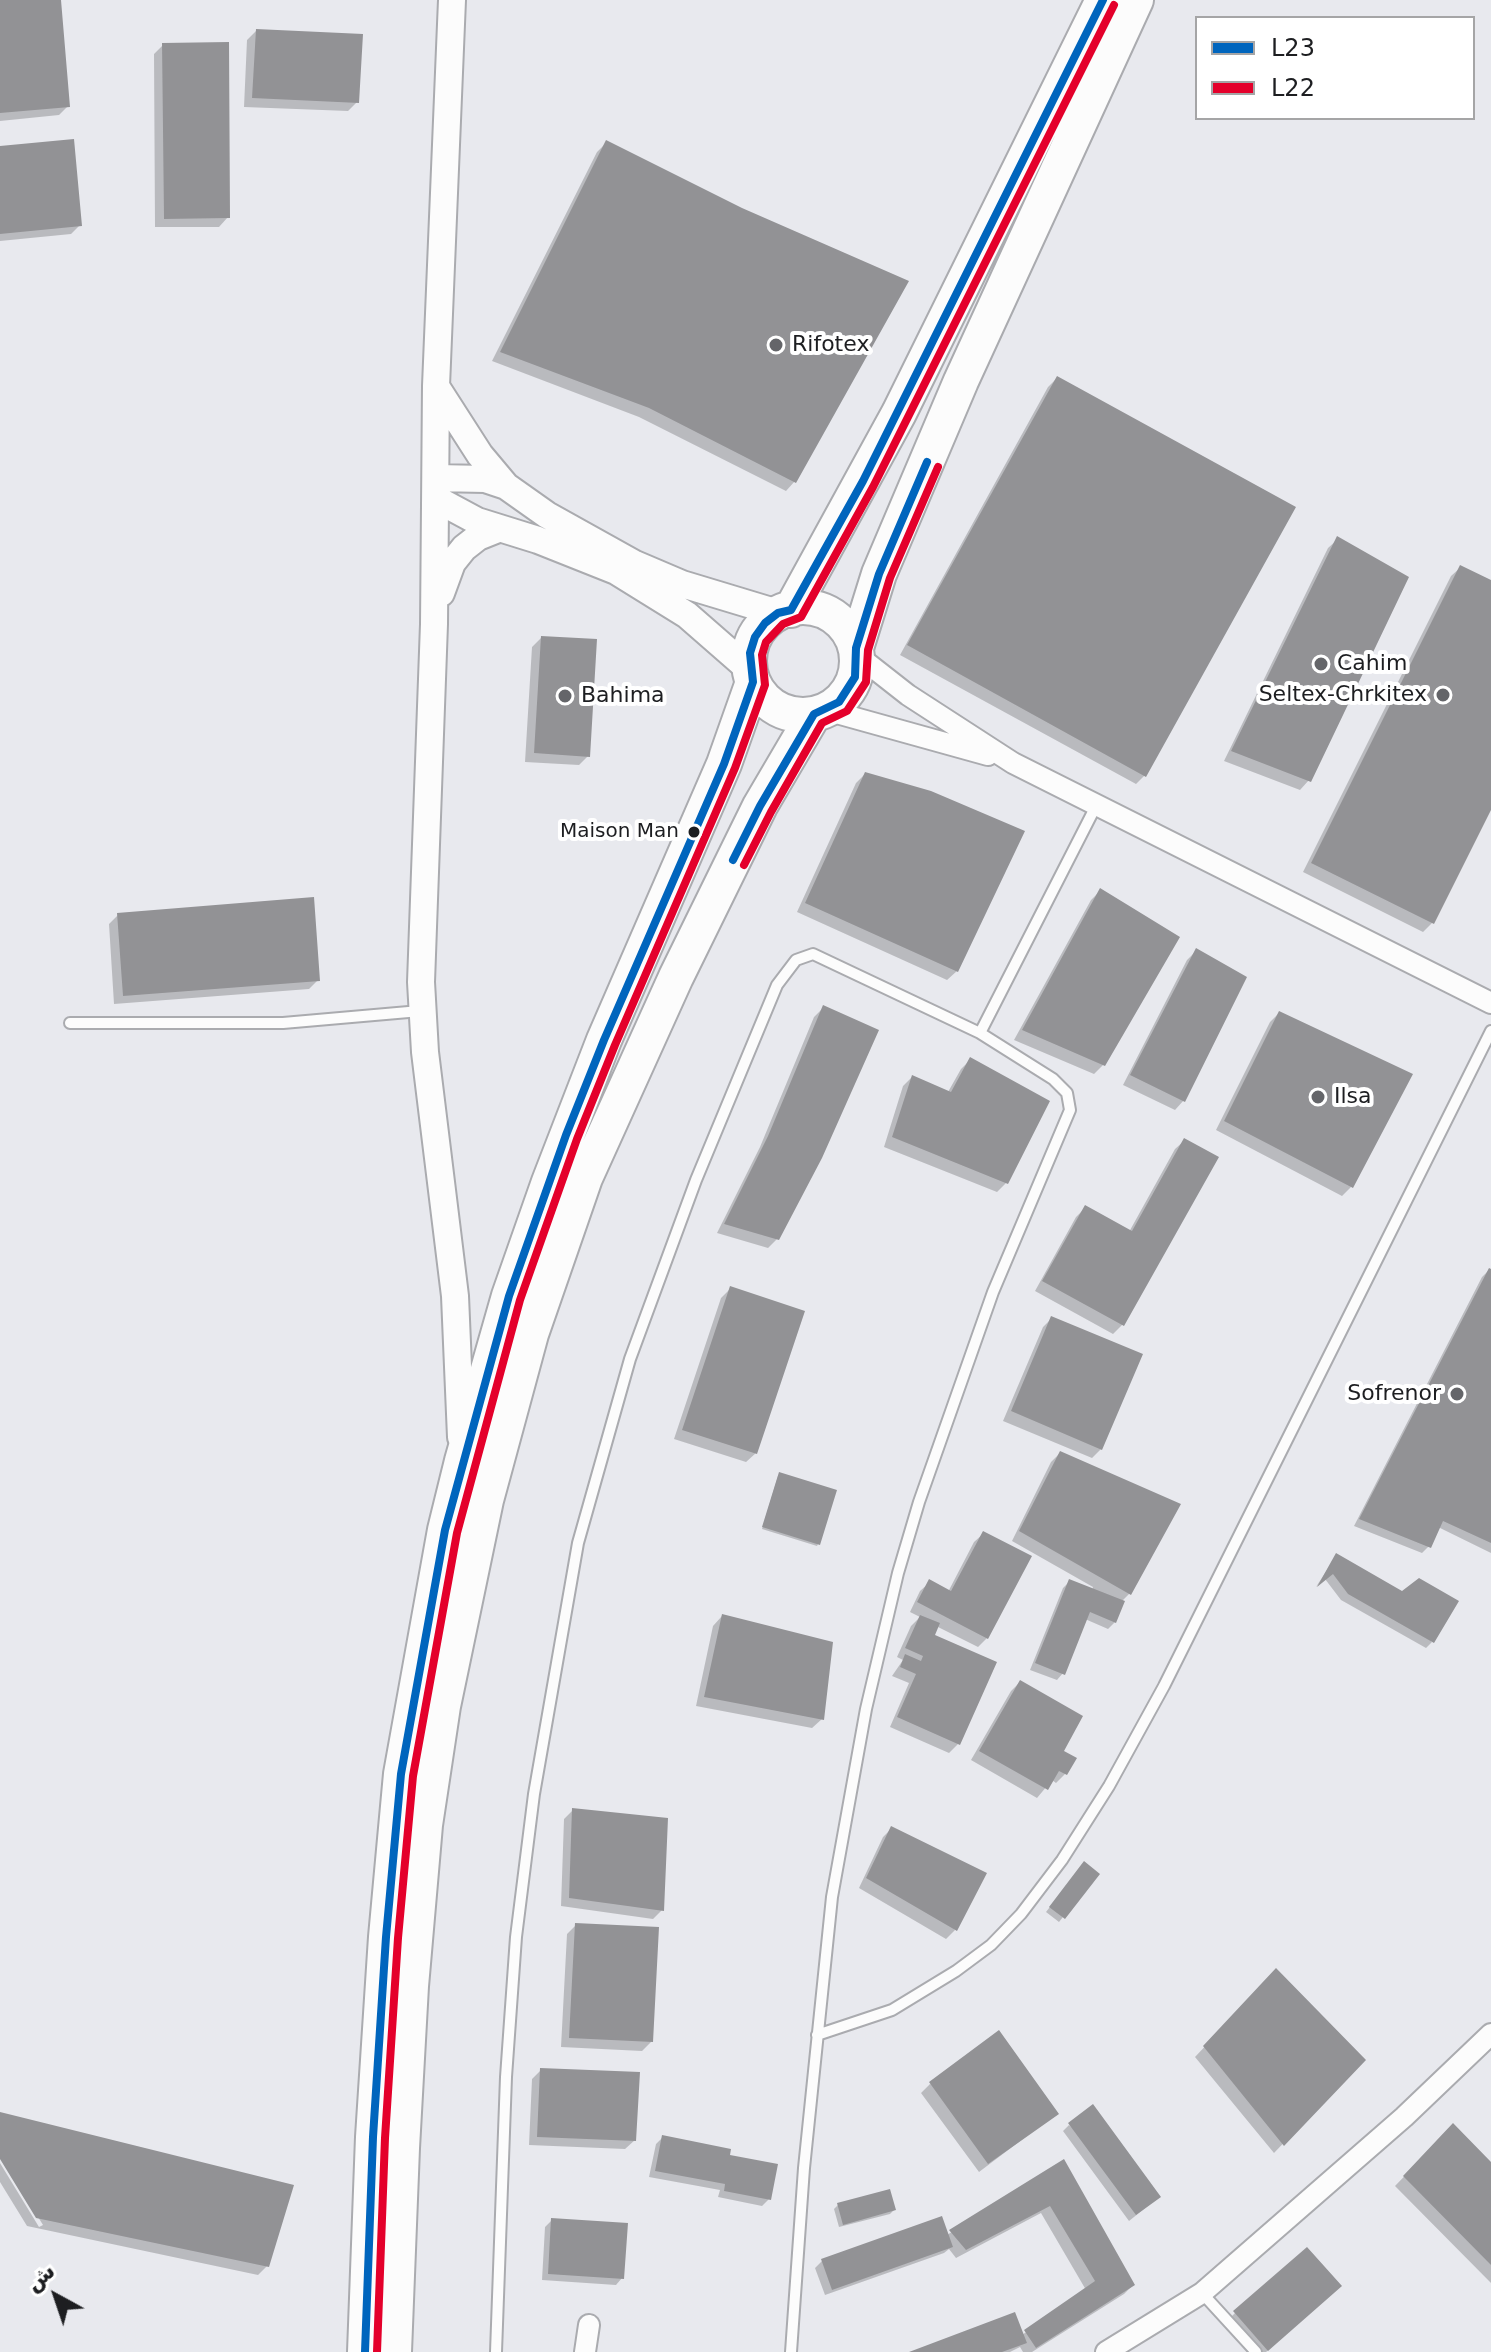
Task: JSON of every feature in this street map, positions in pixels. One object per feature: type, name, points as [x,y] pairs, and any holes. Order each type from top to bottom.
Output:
[{"type":"highway","points":[[785,611],[899,413],[1103,0]]},
{"type":"highway","points":[[856,651],[850,634],[831,614],[803,607],[785,611],[765,623],[755,637],[750,653],[752,676],[761,695],[784,712],[799,715],[820,712],[839,702],[848,691],[855,677],[856,651],[879,574],[961,381],[1136,0]]},
{"type":"highway","points":[[365,2352],[373,2137],[401,1774],[442,1544],[509,1296],[562,1147],[668,888],[724,764],[752,676]]},
{"type":"highway","points":[[394,2352],[403,2118],[425,1825],[443,1706],[486,1500],[531,1334],[585,1178],[631,1072],[760,806],[820,712]]},
{"type":"street","points":[[452,0],[436,386],[434,624],[421,967],[425,1052],[455,1296],[462,1461]]},
{"type":"street","points":[[436,386],[480,455],[506,486],[558,522],[635,564],[682,584],[785,611]]},
{"type":"street","points":[[436,488],[485,479],[506,486]]},
{"type":"street","points":[[436,488],[466,516],[565,549],[616,571],[687,615],[752,676]]},
{"type":"street","points":[[434,624],[444,580],[452,563],[478,537],[498,529]]},
{"type":"street","points":[[856,651],[908,695],[1013,763],[1491,1003]]},
{"type":"street","points":[[820,712],[1013,763]]},
{"type":"street","points":[[1106,2352],[1202,2293],[1404,2117],[1491,2034]]},
{"type":"street","points":[[585,2352],[589,2325]]},
{"type":"lane","points":[[980,1033],[1097,804]]},
{"type":"lane","points":[[496,2352],[506,2077],[516,1937],[534,1794],[578,1543],[612,1419],[652,1294],[768,1004],[777,985],[796,960],[813,954],[980,1033],[1053,1079],[1067,1093],[1070,1110],[993,1292],[919,1502],[898,1573],[866,1709],[832,1897],[804,2168],[791,2352]]},
{"type":"lane","points":[[70,1023],[283,1023],[422,1011]]},
{"type":"lane","points":[[817,2035],[892,2010],[956,1971],[991,1945],[1021,1914],[1062,1860],[1109,1786],[1164,1686],[1491,1031]]},
{"type":"lane","points":[[1202,2293],[1256,2352]]},
{"type":"building","points":[[0,0],[61,0],[70,107],[0,113]]},
{"type":"building","points":[[256,29],[363,34],[359,103],[252,98]]},
{"type":"building","points":[[229,42],[230,218],[164,219],[162,43]]},
{"type":"building","points":[[74,139],[82,226],[0,234],[0,146]]},
{"type":"building","points":[[606,140],[742,208],[909,281],[796,483],[649,408],[500,352]]},
{"type":"building","points":[[1057,376],[1296,507],[1146,777],[907,645]]},
{"type":"building","name":"Cahim","points":[[1337,536],[1409,577],[1311,782],[1231,751]]},
{"type":"building","name":"Seltex-Chrkitex","points":[[1460,565],[1491,580],[1491,810],[1434,924],[1311,863]]},
{"type":"building","name":"Bahima","points":[[541,636],[597,639],[590,757],[534,753]]},
{"type":"building","points":[[865,772],[931,791],[1025,831],[958,972],[805,903]]},
{"type":"building","points":[[1100,888],[1180,937],[1105,1066],[1022,1030]]},
{"type":"building","points":[[314,897],[320,981],[123,996],[117,913]]},
{"type":"building","points":[[1196,948],[1247,977],[1185,1102],[1130,1075]]},
{"type":"building","points":[[823,1005],[879,1030],[822,1158],[779,1240],[724,1224],[768,1136]]},
{"type":"building","name":"Ilsa","points":[[1279,1011],[1413,1074],[1353,1188],[1224,1121]]},
{"type":"building","points":[[970,1057],[1050,1101],[1008,1184],[892,1137],[912,1075],[951,1092]]},
{"type":"building","points":[[1184,1138],[1219,1157],[1124,1326],[1042,1281],[1085,1205],[1132,1231]]},
{"type":"building","name":"Sofrenor","points":[[1489,1268],[1491,1543],[1443,1521],[1431,1548],[1359,1519]]},
{"type":"building","points":[[730,1286],[805,1311],[757,1454],[682,1430]]},
{"type":"building","points":[[1051,1316],[1143,1354],[1102,1450],[1011,1411]]},
{"type":"building","points":[[1060,1451],[1181,1504],[1131,1595],[1019,1531]]},
{"type":"building","points":[[779,1472],[837,1490],[820,1545],[762,1527]]},
{"type":"building","points":[[983,1531],[1032,1556],[988,1639],[917,1602],[929,1579],[951,1591]]},
{"type":"building","points":[[1336,1553],[1402,1591],[1419,1578],[1459,1601],[1434,1643],[1348,1594],[1333,1574],[1317,1587]]},
{"type":"building","points":[[1069,1579],[1125,1601],[1116,1623],[1090,1612],[1065,1675],[1035,1663]]},
{"type":"building","points":[[722,1614],[833,1642],[824,1720],[704,1697]]},
{"type":"building","points":[[920,1615],[940,1623],[935,1635],[997,1662],[960,1745],[897,1717],[916,1674],[900,1667],[905,1654],[921,1661],[923,1656],[905,1648]]},
{"type":"building","points":[[1020,1680],[1083,1716],[1064,1751],[1077,1758],[1067,1775],[1059,1771],[1048,1790],[979,1751]]},
{"type":"building","points":[[572,1808],[668,1818],[664,1911],[569,1898]]},
{"type":"building","points":[[891,1826],[987,1873],[957,1931],[866,1878]]},
{"type":"building","points":[[1084,1861],[1100,1874],[1065,1919],[1049,1907]]},
{"type":"building","points":[[575,1923],[659,1927],[653,2042],[569,2038]]},
{"type":"building","points":[[1276,1968],[1366,2060],[1284,2146],[1203,2046]]},
{"type":"building","points":[[999,2030],[1059,2114],[988,2164],[929,2082]]},
{"type":"building","points":[[540,2068],[640,2072],[636,2141],[537,2137]]},
{"type":"building","points":[[1093,2104],[1161,2197],[1136,2215],[1068,2123]]},
{"type":"building","points":[[0,2112],[294,2185],[269,2267],[36,2218],[0,2159]]},
{"type":"building","points":[[1453,2123],[1491,2162],[1491,2265],[1403,2176]]},
{"type":"building","points":[[662,2135],[731,2149],[730,2155],[778,2164],[771,2200],[724,2191],[725,2184],[655,2171]]},
{"type":"building","points":[[1064,2159],[1135,2285],[1036,2348],[1024,2330],[1095,2281],[1050,2206],[966,2250],[949,2230]]},
{"type":"building","points":[[890,2189],[896,2210],[843,2225],[837,2203]]},
{"type":"building","points":[[942,2216],[953,2247],[832,2290],[821,2259]]},
{"type":"building","points":[[551,2218],[628,2223],[624,2279],[548,2274]]},
{"type":"building","points":[[1307,2247],[1342,2286],[1268,2351],[1233,2311]]},
{"type":"building","points":[[1015,2312],[1027,2343],[1002,2352],[909,2352]]},
{"type":"transit line","name":"L23","points":[[365,2352],[373,2137],[386,1937],[401,1774],[445,1530],[509,1296],[566,1135],[604,1040],[724,764],[753,682],[750,653],[755,637],[765,623],[778,613],[791,610],[863,481],[1103,0]]},
{"type":"transit line","name":"L22","points":[[377,2352],[385,2138],[398,1938],[413,1776],[457,1533],[520,1300],[577,1139],[735,768],[765,685],[762,655],[766,642],[783,624],[801,617],[873,487],[1114,5]]},
{"type":"transit line","name":"L23","points":[[733,860],[760,806],[814,714],[839,702],[855,677],[856,648],[879,574],[927,462]]},
{"type":"transit line","name":"L22","points":[[744,865],[822,723],[847,711],[866,682],[868,650],[890,578],[938,467]]},
{"type":"place","name":"Rifotex","points":[[776,345]]},
{"type":"place","name":"Cahim","points":[[1321,664]]},
{"type":"place","name":"Seltex-Chrkitex","points":[[1443,695]]},
{"type":"place","name":"Bahima","points":[[565,696]]},
{"type":"place","name":"Maison Man","points":[[694,832]]},
{"type":"place","name":"Ilsa","points":[[1318,1097]]},
{"type":"place","name":"Sofrenor","points":[[1457,1394]]}]
